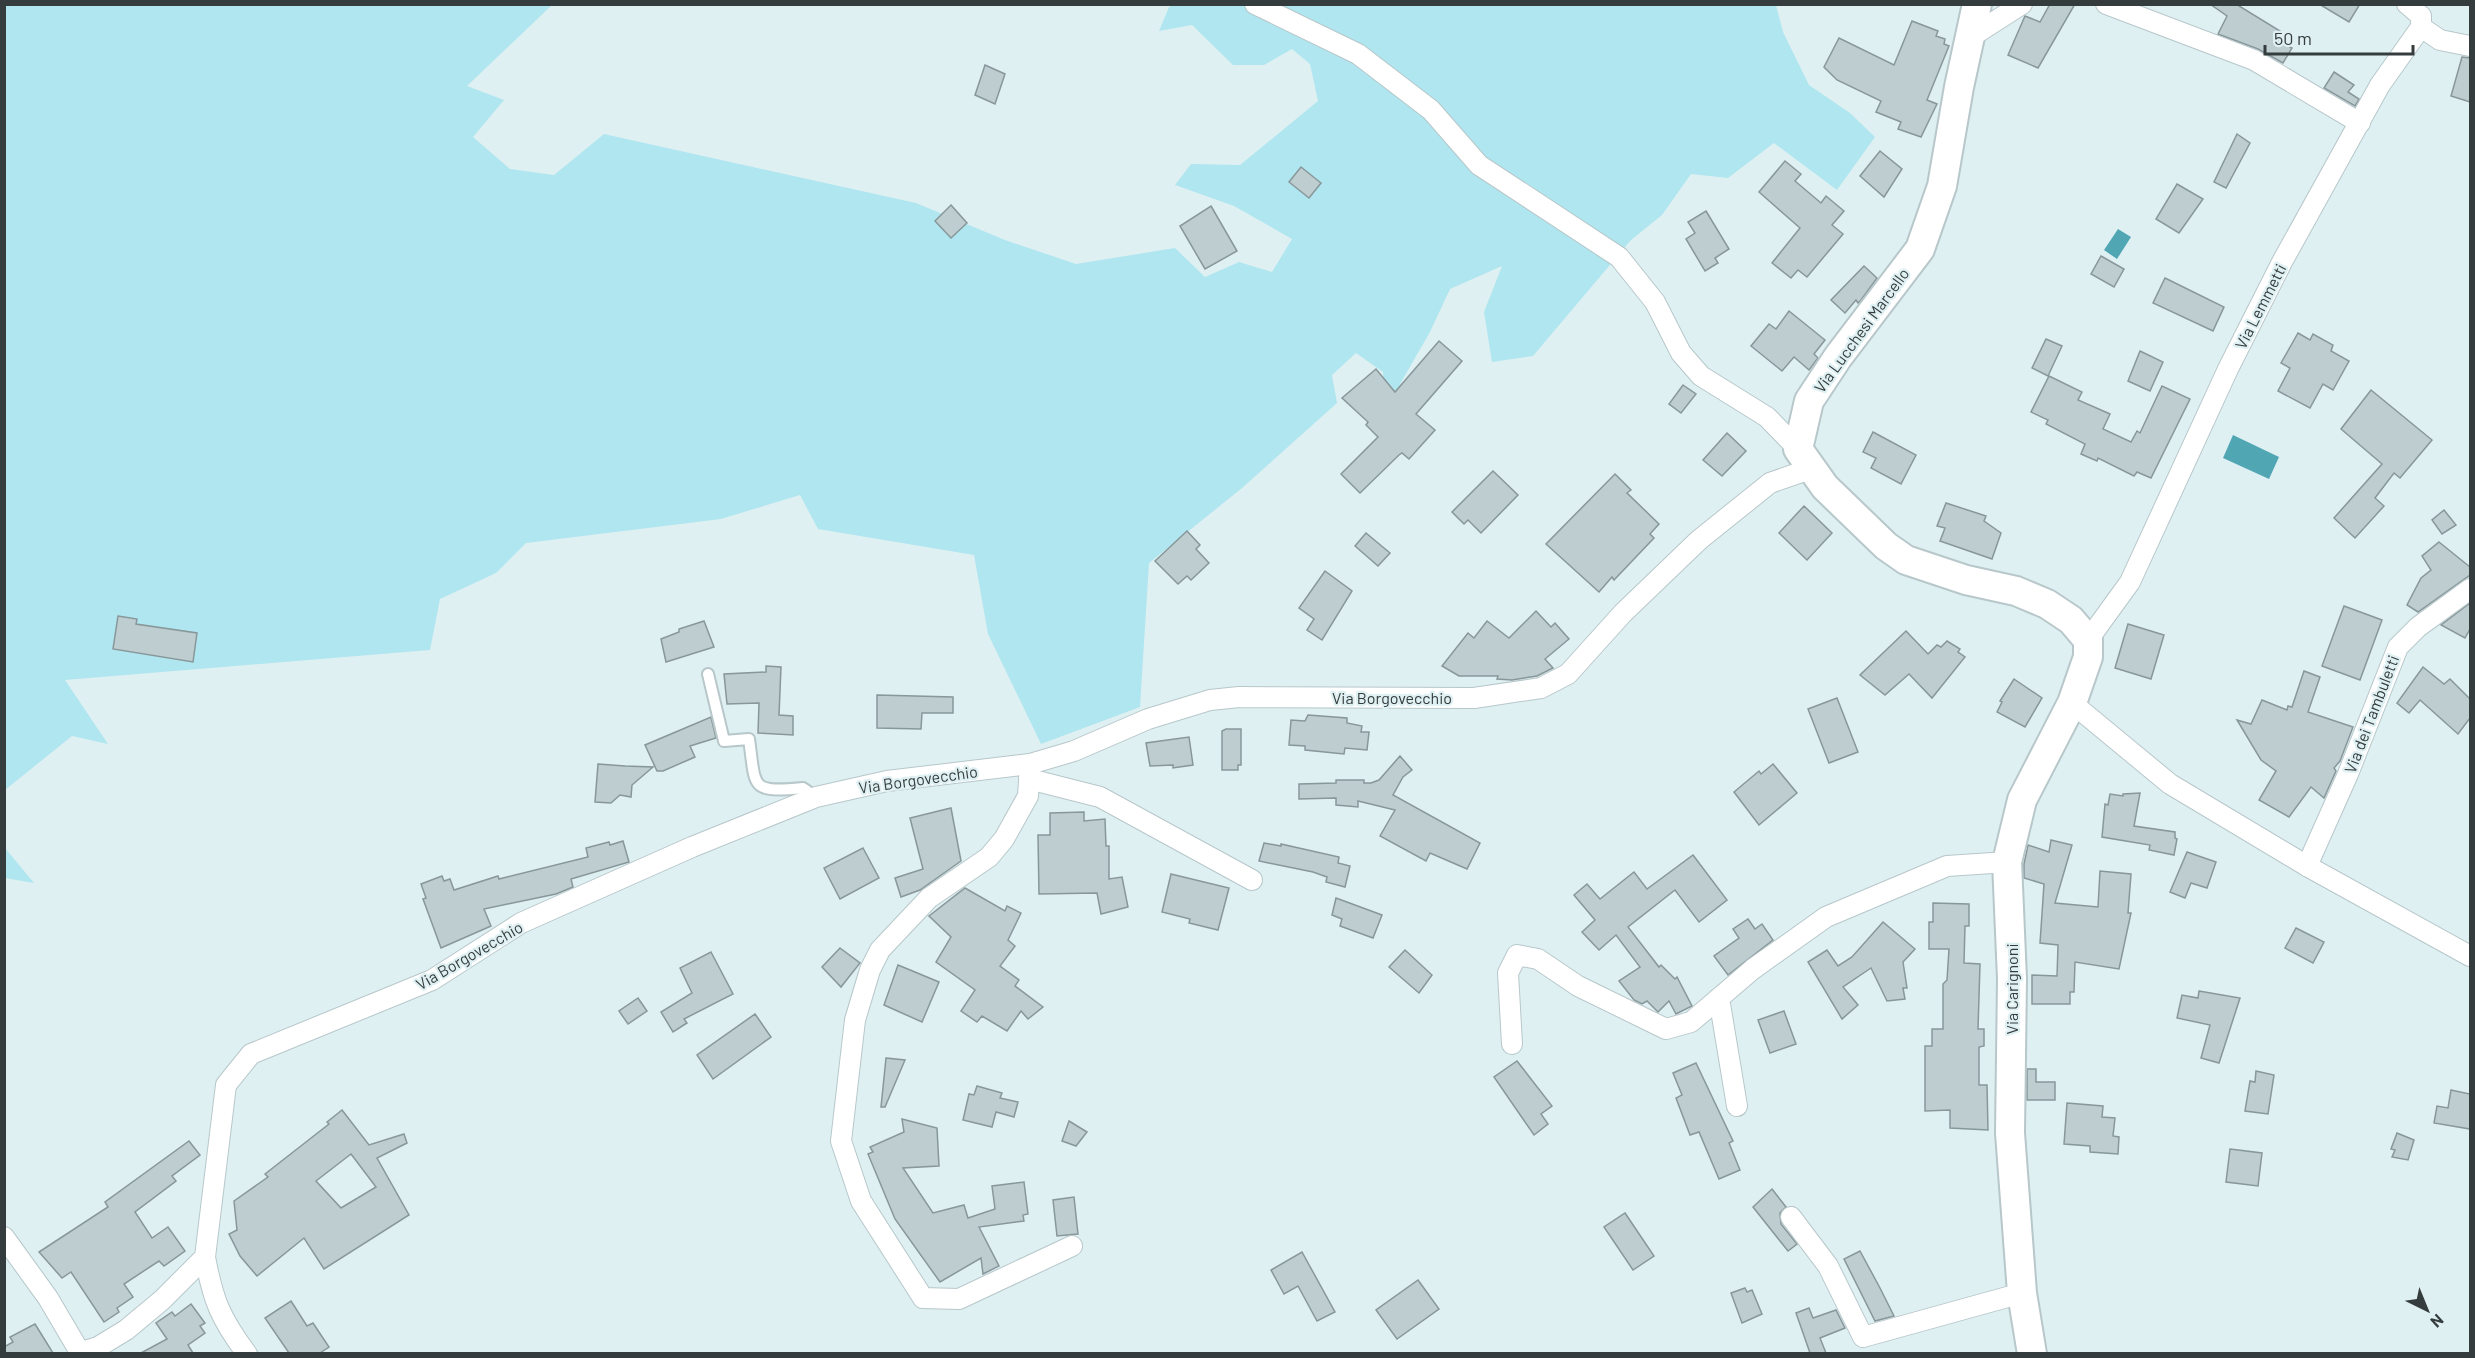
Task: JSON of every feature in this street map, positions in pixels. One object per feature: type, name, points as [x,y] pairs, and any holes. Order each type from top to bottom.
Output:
[{"type":"street","points":[[1255,4],[1358,54],[1431,110],[1479,165],[1619,257],[1655,302],[1681,353],[1701,376],[1767,417],[1806,458],[1825,487],[1886,546],[1906,560],[1966,580],[2016,591],[2047,604],[2071,620],[2088,640]]},
{"type":"street","name":"Via Lucchesi Marcello","points":[[1806,458],[1809,401],[1838,357],[1920,249],[1942,186],[1977,4]]},
{"type":"street","points":[[1969,38],[2022,4]]},
{"type":"street","points":[[2106,4],[2254,60],[2360,123]]},
{"type":"street","points":[[2407,4],[2421,16],[2421,27],[2440,40],[2470,46]]},
{"type":"street","name":"Via Lemmetti","points":[[2088,640],[2130,582],[2228,369],[2282,262],[2380,85],[2421,27]]},
{"type":"street","name":"Via Borgovecchio","points":[[247,1353],[227,1327],[213,1298],[205,1257],[226,1086],[251,1054],[432,980],[520,923],[692,847],[816,797],[887,781],[1029,771],[1148,719],[1210,700],[1239,697],[1474,698],[1541,688],[1568,674],[1623,613],[1708,533],[1770,483],[1806,458]]},
{"type":"street","name":"Via dei Tambuletti","points":[[2307,866],[2348,774],[2398,646],[2426,621],[2470,589]]},
{"type":"street","name":"Via Carignoni","points":[[2032,1353],[2022,1293],[2010,1133],[2012,979],[2007,862],[2022,800],[2072,703],[2088,657],[2088,640]]},
{"type":"street","points":[[2072,703],[2170,784],[2307,866],[2470,956]]},
{"type":"street","points":[[1072,1246],[959,1299],[923,1298],[861,1201],[841,1141],[855,1020],[870,970],[880,950],[929,898],[989,857],[1004,839],[1028,796],[1029,771],[1100,797],[1252,880]]},
{"type":"street","points":[[1512,1044],[1508,973],[1517,955],[1538,959],[1578,986],[1666,1029],[1691,1022],[1753,969],[1826,917],[1947,866],[2007,862]]},
{"type":"street","points":[[1719,998],[1737,1106]]},
{"type":"street","points":[[1791,1217],[1828,1266],[1863,1337],[2022,1293]]},
{"type":"street","points":[[4,1237],[48,1298],[80,1353],[98,1347],[126,1330],[162,1300],[205,1257]]},
{"type":"lane","points":[[708,674],[724,741],[749,739],[754,778],[758,784],[769,791],[803,788],[816,797]]},
{"type":"shaded area","points":[[5,5],[552,5],[467,86],[504,100],[473,137],[510,169],[554,175],[604,134],[916,203],[1005,240],[1076,264],[1175,248],[1205,277],[1239,262],[1272,272],[1292,239],[1234,206],[1175,185],[1191,164],[1240,165],[1318,101],[1310,64],[1292,49],[1264,65],[1233,65],[1192,25],[1159,31],[1169,7],[1173,5],[1776,5],[1783,32],[1809,85],[1850,113],[1875,137],[1837,190],[1774,143],[1728,178],[1691,174],[1662,215],[1631,240],[1533,356],[1492,362],[1484,312],[1502,266],[1450,289],[1430,332],[1400,384],[1412,395],[1384,393],[1383,372],[1356,353],[1332,375],[1337,403],[1242,488],[1149,563],[1140,707],[1041,744],[988,634],[974,555],[818,529],[800,495],[721,519],[526,543],[496,573],[440,599],[430,650],[65,680],[108,744],[72,736],[5,790]]},
{"type":"shaded area","points":[[2118,229],[2131,237],[2117,259],[2104,250]]},
{"type":"shaded area","points":[[2233,435],[2279,457],[2269,479],[2223,458]]},
{"type":"shaded area","points":[[5,848],[34,883],[5,878]]},
{"type":"building","points":[[2050,4],[2075,4],[2038,68],[2008,55],[2025,16],[2040,22]]},
{"type":"building","points":[[2210,4],[2236,4],[2280,31],[2275,39],[2292,48],[2283,63],[2258,49],[2218,34],[2227,16]]},
{"type":"building","points":[[2319,4],[2360,4],[2349,22]]},
{"type":"building","points":[[1912,21],[1938,31],[1936,36],[1945,39],[1944,44],[1949,46],[1927,100],[1937,104],[1921,137],[1898,129],[1901,122],[1876,112],[1881,101],[1837,80],[1824,67],[1839,38],[1894,65]]},
{"type":"building","points":[[2462,57],[2470,58],[2470,102],[2451,96]]},
{"type":"building","points":[[985,65],[1005,74],[995,104],[975,95]]},
{"type":"building","points":[[2334,72],[2354,85],[2348,92],[2359,99],[2355,106],[2324,88]]},
{"type":"building","points":[[2237,134],[2250,143],[2226,188],[2214,182]]},
{"type":"building","points":[[1880,151],[1902,169],[1884,197],[1860,176]]},
{"type":"building","points":[[1785,161],[1801,174],[1795,181],[1821,203],[1826,196],[1844,211],[1832,225],[1843,234],[1807,277],[1798,270],[1791,278],[1772,263],[1800,228],[1759,192]]},
{"type":"building","points":[[1301,167],[1321,183],[1309,198],[1289,182]]},
{"type":"building","points":[[2177,184],[2203,199],[2179,233],[2156,219]]},
{"type":"building","points":[[951,205],[967,223],[951,238],[935,221]]},
{"type":"building","points":[[1211,206],[1237,251],[1205,269],[1180,226]]},
{"type":"building","points":[[1706,211],[1729,249],[1715,258],[1718,263],[1705,271],[1686,239],[1695,233],[1688,222]]},
{"type":"building","points":[[2101,256],[2124,269],[2114,287],[2091,274]]},
{"type":"building","points":[[1864,266],[1877,278],[1861,300],[1858,303],[1856,300],[1845,313],[1831,300]]},
{"type":"building","points":[[2165,278],[2224,307],[2213,331],[2153,303]]},
{"type":"building","points":[[1789,311],[1825,340],[1814,354],[1818,358],[1809,370],[1794,357],[1782,371],[1751,346],[1769,324],[1776,329]]},
{"type":"building","points":[[2298,333],[2310,340],[2313,334],[2333,345],[2331,351],[2349,361],[2333,390],[2323,384],[2310,408],[2278,391],[2290,368],[2281,363]]},
{"type":"building","points":[[2046,339],[2062,346],[2048,376],[2032,368]]},
{"type":"building","points":[[1439,341],[1462,361],[1416,414],[1435,430],[1409,459],[1402,453],[1399,455],[1360,493],[1341,474],[1378,437],[1366,425],[1368,422],[1342,398],[1376,369],[1395,392]]},
{"type":"building","points":[[2140,351],[2163,362],[2150,391],[2128,381]]},
{"type":"building","points":[[2049,376],[2082,392],[2078,400],[2110,414],[2103,429],[2131,442],[2137,431],[2140,433],[2162,386],[2190,399],[2151,478],[2137,472],[2134,476],[2098,458],[2097,461],[2081,454],[2085,444],[2046,424],[2048,420],[2031,412]]},
{"type":"building","points":[[1683,385],[1696,394],[1681,413],[1669,404]]},
{"type":"building","points":[[2371,390],[2432,440],[2400,478],[2394,473],[2375,498],[2384,506],[2355,538],[2334,518],[2382,464],[2341,429]]},
{"type":"building","points":[[1873,432],[1916,455],[1901,484],[1871,468],[1876,458],[1863,452]]},
{"type":"building","points":[[1727,433],[1746,451],[1722,476],[1703,460]]},
{"type":"building","points":[[1493,471],[1518,495],[1481,533],[1468,520],[1464,524],[1452,512]]},
{"type":"building","points":[[1615,474],[1631,490],[1627,493],[1659,524],[1650,534],[1654,538],[1614,580],[1612,577],[1599,592],[1546,544]]},
{"type":"building","points":[[1946,503],[1986,516],[1984,521],[2001,533],[1992,559],[1940,541],[1945,528],[1937,526]]},
{"type":"building","points":[[1804,506],[1832,533],[1807,560],[1779,533]]},
{"type":"building","points":[[2444,510],[2456,525],[2442,534],[2432,520]]},
{"type":"building","points":[[1187,531],[1200,545],[1196,549],[1209,563],[1191,580],[1187,576],[1178,584],[1155,561]]},
{"type":"building","points":[[1366,533],[1390,553],[1378,566],[1355,546]]},
{"type":"building","points":[[2439,542],[2470,567],[2470,575],[2418,612],[2407,605],[2421,578],[2431,570],[2422,556]]},
{"type":"building","points":[[1325,571],[1352,591],[1322,640],[1307,630],[1314,619],[1299,608]]},
{"type":"building","points":[[2470,603],[2470,629],[2465,638],[2441,625]]},
{"type":"building","points":[[2344,606],[2382,620],[2360,680],[2322,666]]},
{"type":"building","points":[[1536,611],[1551,627],[1555,623],[1569,639],[1545,659],[1553,668],[1537,676],[1512,680],[1497,679],[1498,676],[1459,676],[1442,666],[1468,633],[1474,638],[1487,621],[1509,638]]},
{"type":"building","points":[[118,616],[137,619],[136,624],[197,633],[193,662],[113,649]]},
{"type":"building","points":[[704,621],[714,647],[666,662],[661,639],[679,632],[679,629]]},
{"type":"building","points":[[2128,624],[2164,635],[2151,679],[2115,668]]},
{"type":"building","points":[[1906,631],[1928,654],[1937,645],[1941,647],[1947,641],[1960,649],[1958,652],[1965,657],[1932,698],[1909,674],[1885,695],[1860,675]]},
{"type":"building","points":[[766,666],[781,667],[779,715],[793,716],[793,735],[758,733],[759,703],[727,704],[724,674],[766,672]]},
{"type":"building","points":[[2423,667],[2444,684],[2450,679],[2470,699],[2470,718],[2458,734],[2420,700],[2409,713],[2397,703]]},
{"type":"building","points":[[2304,671],[2320,677],[2308,712],[2353,727],[2340,761],[2334,768],[2336,771],[2324,798],[2311,787],[2289,817],[2259,800],[2276,771],[2261,760],[2237,720],[2251,724],[2262,700],[2287,710],[2288,706],[2292,707]]},
{"type":"building","points":[[2014,679],[2042,698],[2025,727],[1997,712],[2002,702],[2000,701]]},
{"type":"building","points":[[877,695],[953,697],[953,713],[922,713],[921,729],[877,728]]},
{"type":"building","points":[[1837,698],[1858,752],[1829,763],[1808,709]]},
{"type":"building","points":[[1308,715],[1347,718],[1347,723],[1362,726],[1361,732],[1369,732],[1367,750],[1345,748],[1344,754],[1305,750],[1305,746],[1289,745],[1291,720],[1305,721]]},
{"type":"building","points":[[711,717],[716,738],[690,746],[695,757],[663,771],[657,771],[645,745]]},
{"type":"building","points":[[1241,729],[1241,765],[1238,765],[1238,770],[1222,770],[1222,731]]},
{"type":"building","points":[[1189,737],[1193,765],[1173,768],[1173,765],[1150,766],[1146,743]]},
{"type":"building","points":[[1400,756],[1412,770],[1403,777],[1393,795],[1480,843],[1467,869],[1430,853],[1426,861],[1380,836],[1395,810],[1358,801],[1358,807],[1336,805],[1336,798],[1299,799],[1299,784],[1336,783],[1336,780],[1364,780],[1364,783],[1371,783],[1379,780]]},
{"type":"building","points":[[598,764],[653,767],[632,785],[631,797],[620,795],[611,803],[595,802]]},
{"type":"building","points":[[1773,764],[1797,793],[1759,825],[1734,792],[1759,771],[1761,774]]},
{"type":"building","points":[[2140,793],[2134,826],[2175,832],[2177,839],[2174,855],[2149,850],[2150,845],[2102,837],[2105,804],[2108,805],[2110,794],[2123,796],[2123,794]]},
{"type":"building","points":[[951,808],[961,861],[920,890],[901,897],[895,878],[923,869],[910,818]]},
{"type":"building","points":[[1084,812],[1084,821],[1105,819],[1106,846],[1109,846],[1109,879],[1122,877],[1128,907],[1101,914],[1097,893],[1039,894],[1038,835],[1050,835],[1050,813]]},
{"type":"building","points":[[2051,840],[2072,845],[2055,903],[2098,907],[2100,871],[2131,874],[2128,913],[2131,913],[2119,969],[2075,962],[2074,992],[2070,992],[2070,1004],[2032,1004],[2032,975],[2057,976],[2058,945],[2040,943],[2044,884],[2024,878],[2024,864],[2028,845],[2049,852]]},
{"type":"building","points":[[623,841],[629,862],[571,879],[573,887],[556,894],[484,909],[491,926],[441,948],[423,899],[426,898],[421,884],[442,876],[444,881],[450,879],[454,890],[498,876],[499,879],[588,857],[586,848]]},
{"type":"building","points":[[1264,843],[1281,846],[1281,844],[1339,857],[1338,863],[1350,866],[1345,887],[1326,882],[1327,877],[1313,872],[1259,861]]},
{"type":"building","points":[[863,848],[879,878],[840,899],[824,868]]},
{"type":"building","points":[[2187,852],[2216,862],[2207,888],[2191,883],[2185,898],[2170,892]]},
{"type":"building","points":[[1693,855],[1727,900],[1699,922],[1675,890],[1628,927],[1659,967],[1661,965],[1675,979],[1677,977],[1692,1006],[1676,1014],[1669,1001],[1658,1012],[1647,1001],[1642,1004],[1634,1000],[1619,981],[1640,967],[1616,935],[1599,950],[1582,932],[1595,920],[1574,895],[1587,884],[1600,899],[1634,872],[1647,889]]},
{"type":"building","points":[[1171,874],[1229,888],[1218,930],[1189,923],[1190,919],[1162,912]]},
{"type":"building","points":[[965,888],[1005,911],[1007,906],[1021,913],[1008,940],[1015,946],[1000,966],[1019,980],[1015,986],[1043,1007],[1028,1019],[1021,1011],[1007,1031],[982,1016],[977,1022],[961,1011],[975,990],[936,962],[951,937],[929,916]]},
{"type":"building","points":[[1336,898],[1382,915],[1373,938],[1340,926],[1342,919],[1332,915]]},
{"type":"building","points":[[1933,903],[1969,904],[1969,926],[1965,926],[1964,963],[1980,964],[1978,1029],[1984,1029],[1984,1046],[1979,1047],[1979,1085],[1987,1085],[1988,1130],[1950,1128],[1950,1110],[1925,1111],[1925,1046],[1932,1046],[1932,1029],[1943,1029],[1943,984],[1947,980],[1949,949],[1929,949],[1929,922],[1933,922]]},
{"type":"building","points":[[1748,919],[1755,929],[1762,924],[1773,940],[1728,975],[1714,956],[1739,938],[1733,929]]},
{"type":"building","points":[[1883,922],[1915,949],[1903,962],[1907,988],[1903,988],[1905,999],[1887,1001],[1871,968],[1843,987],[1858,1005],[1842,1019],[1808,962],[1827,950],[1838,966],[1852,957]]},
{"type":"building","points":[[2296,928],[2324,942],[2313,963],[2285,948]]},
{"type":"building","points":[[840,948],[860,963],[841,987],[822,967]]},
{"type":"building","points":[[1405,950],[1432,975],[1419,993],[1389,967]]},
{"type":"building","points":[[711,952],[733,994],[684,1019],[687,1023],[673,1032],[661,1012],[692,993],[680,968]]},
{"type":"building","points":[[898,965],[939,982],[922,1022],[884,1005]]},
{"type":"building","points":[[2199,991],[2240,998],[2219,1063],[2201,1058],[2210,1025],[2177,1018],[2182,995],[2198,998]]},
{"type":"building","points":[[638,998],[647,1011],[628,1024],[619,1011]]},
{"type":"building","points":[[1784,1011],[1796,1044],[1770,1053],[1758,1020]]},
{"type":"building","points":[[755,1014],[771,1037],[713,1079],[697,1055]]},
{"type":"building","points":[[886,1058],[905,1060],[885,1107],[881,1107]]},
{"type":"building","points":[[1517,1061],[1552,1106],[1541,1114],[1548,1124],[1534,1135],[1494,1077]]},
{"type":"building","points":[[1696,1063],[1733,1141],[1729,1143],[1740,1170],[1719,1179],[1699,1132],[1690,1135],[1676,1098],[1682,1095],[1673,1073]]},
{"type":"building","points":[[2027,1069],[2036,1069],[2036,1082],[2055,1082],[2055,1100],[2027,1100]]},
{"type":"building","points":[[2256,1071],[2274,1075],[2268,1114],[2245,1111],[2250,1081],[2255,1082]]},
{"type":"building","points":[[977,1086],[1002,1093],[1000,1098],[1018,1102],[1014,1117],[996,1112],[992,1127],[963,1120],[969,1094],[974,1095]]},
{"type":"building","points":[[2451,1090],[2470,1094],[2470,1129],[2434,1123],[2437,1106],[2448,1108]]},
{"type":"building","points":[[2067,1103],[2103,1106],[2102,1117],[2115,1118],[2113,1136],[2119,1137],[2118,1154],[2090,1152],[2090,1146],[2064,1144]]},
{"type":"building","points":[[342,1110],[369,1145],[404,1134],[407,1143],[377,1158],[409,1215],[324,1269],[304,1238],[257,1276],[240,1256],[229,1234],[237,1230],[234,1201],[268,1177],[265,1174],[329,1124],[327,1122]],"holes":[[[351,1154],[376,1187],[341,1208],[316,1181]]]},
{"type":"building","points":[[902,1119],[937,1128],[939,1166],[903,1168],[933,1213],[964,1205],[968,1218],[995,1209],[992,1186],[1024,1182],[1028,1214],[1023,1215],[1024,1221],[979,1227],[999,1266],[983,1274],[981,1258],[940,1282],[895,1219],[868,1154],[873,1152],[870,1147],[904,1132]]},
{"type":"building","points":[[1069,1121],[1087,1132],[1076,1146],[1062,1141]]},
{"type":"building","points":[[2397,1133],[2414,1140],[2408,1160],[2392,1157],[2395,1150],[2391,1149]]},
{"type":"building","points":[[189,1141],[200,1155],[172,1176],[176,1181],[135,1212],[152,1238],[168,1227],[185,1251],[164,1266],[159,1261],[124,1284],[133,1297],[117,1308],[119,1312],[104,1322],[71,1272],[62,1278],[39,1252],[108,1207],[105,1202]]},
{"type":"building","points":[[2230,1149],[2262,1153],[2258,1186],[2226,1182]]},
{"type":"building","points":[[1772,1189],[1786,1207],[1780,1213],[1781,1224],[1797,1244],[1788,1251],[1753,1207]]},
{"type":"building","points":[[1074,1197],[1078,1234],[1057,1236],[1053,1200]]},
{"type":"building","points":[[1625,1213],[1654,1256],[1633,1270],[1604,1227]]},
{"type":"building","points":[[1860,1251],[1894,1316],[1875,1321],[1844,1259]]},
{"type":"building","points":[[1302,1252],[1335,1312],[1317,1321],[1298,1286],[1284,1294],[1271,1270]]},
{"type":"building","points":[[1418,1280],[1439,1309],[1397,1339],[1376,1310]]},
{"type":"building","points":[[1745,1288],[1747,1292],[1752,1290],[1762,1314],[1742,1323],[1731,1293]]},
{"type":"building","points":[[291,1301],[307,1326],[313,1323],[329,1347],[320,1353],[289,1353],[265,1318]]},
{"type":"building","points":[[191,1304],[205,1323],[200,1326],[205,1333],[188,1345],[193,1353],[141,1353],[167,1339],[156,1323],[172,1312],[175,1316]]},
{"type":"building","points":[[1809,1308],[1813,1318],[1836,1310],[1845,1328],[1820,1338],[1826,1353],[1810,1353],[1796,1313]]},
{"type":"building","points":[[35,1324],[53,1353],[4,1353],[4,1347],[13,1342],[10,1337]]}]
